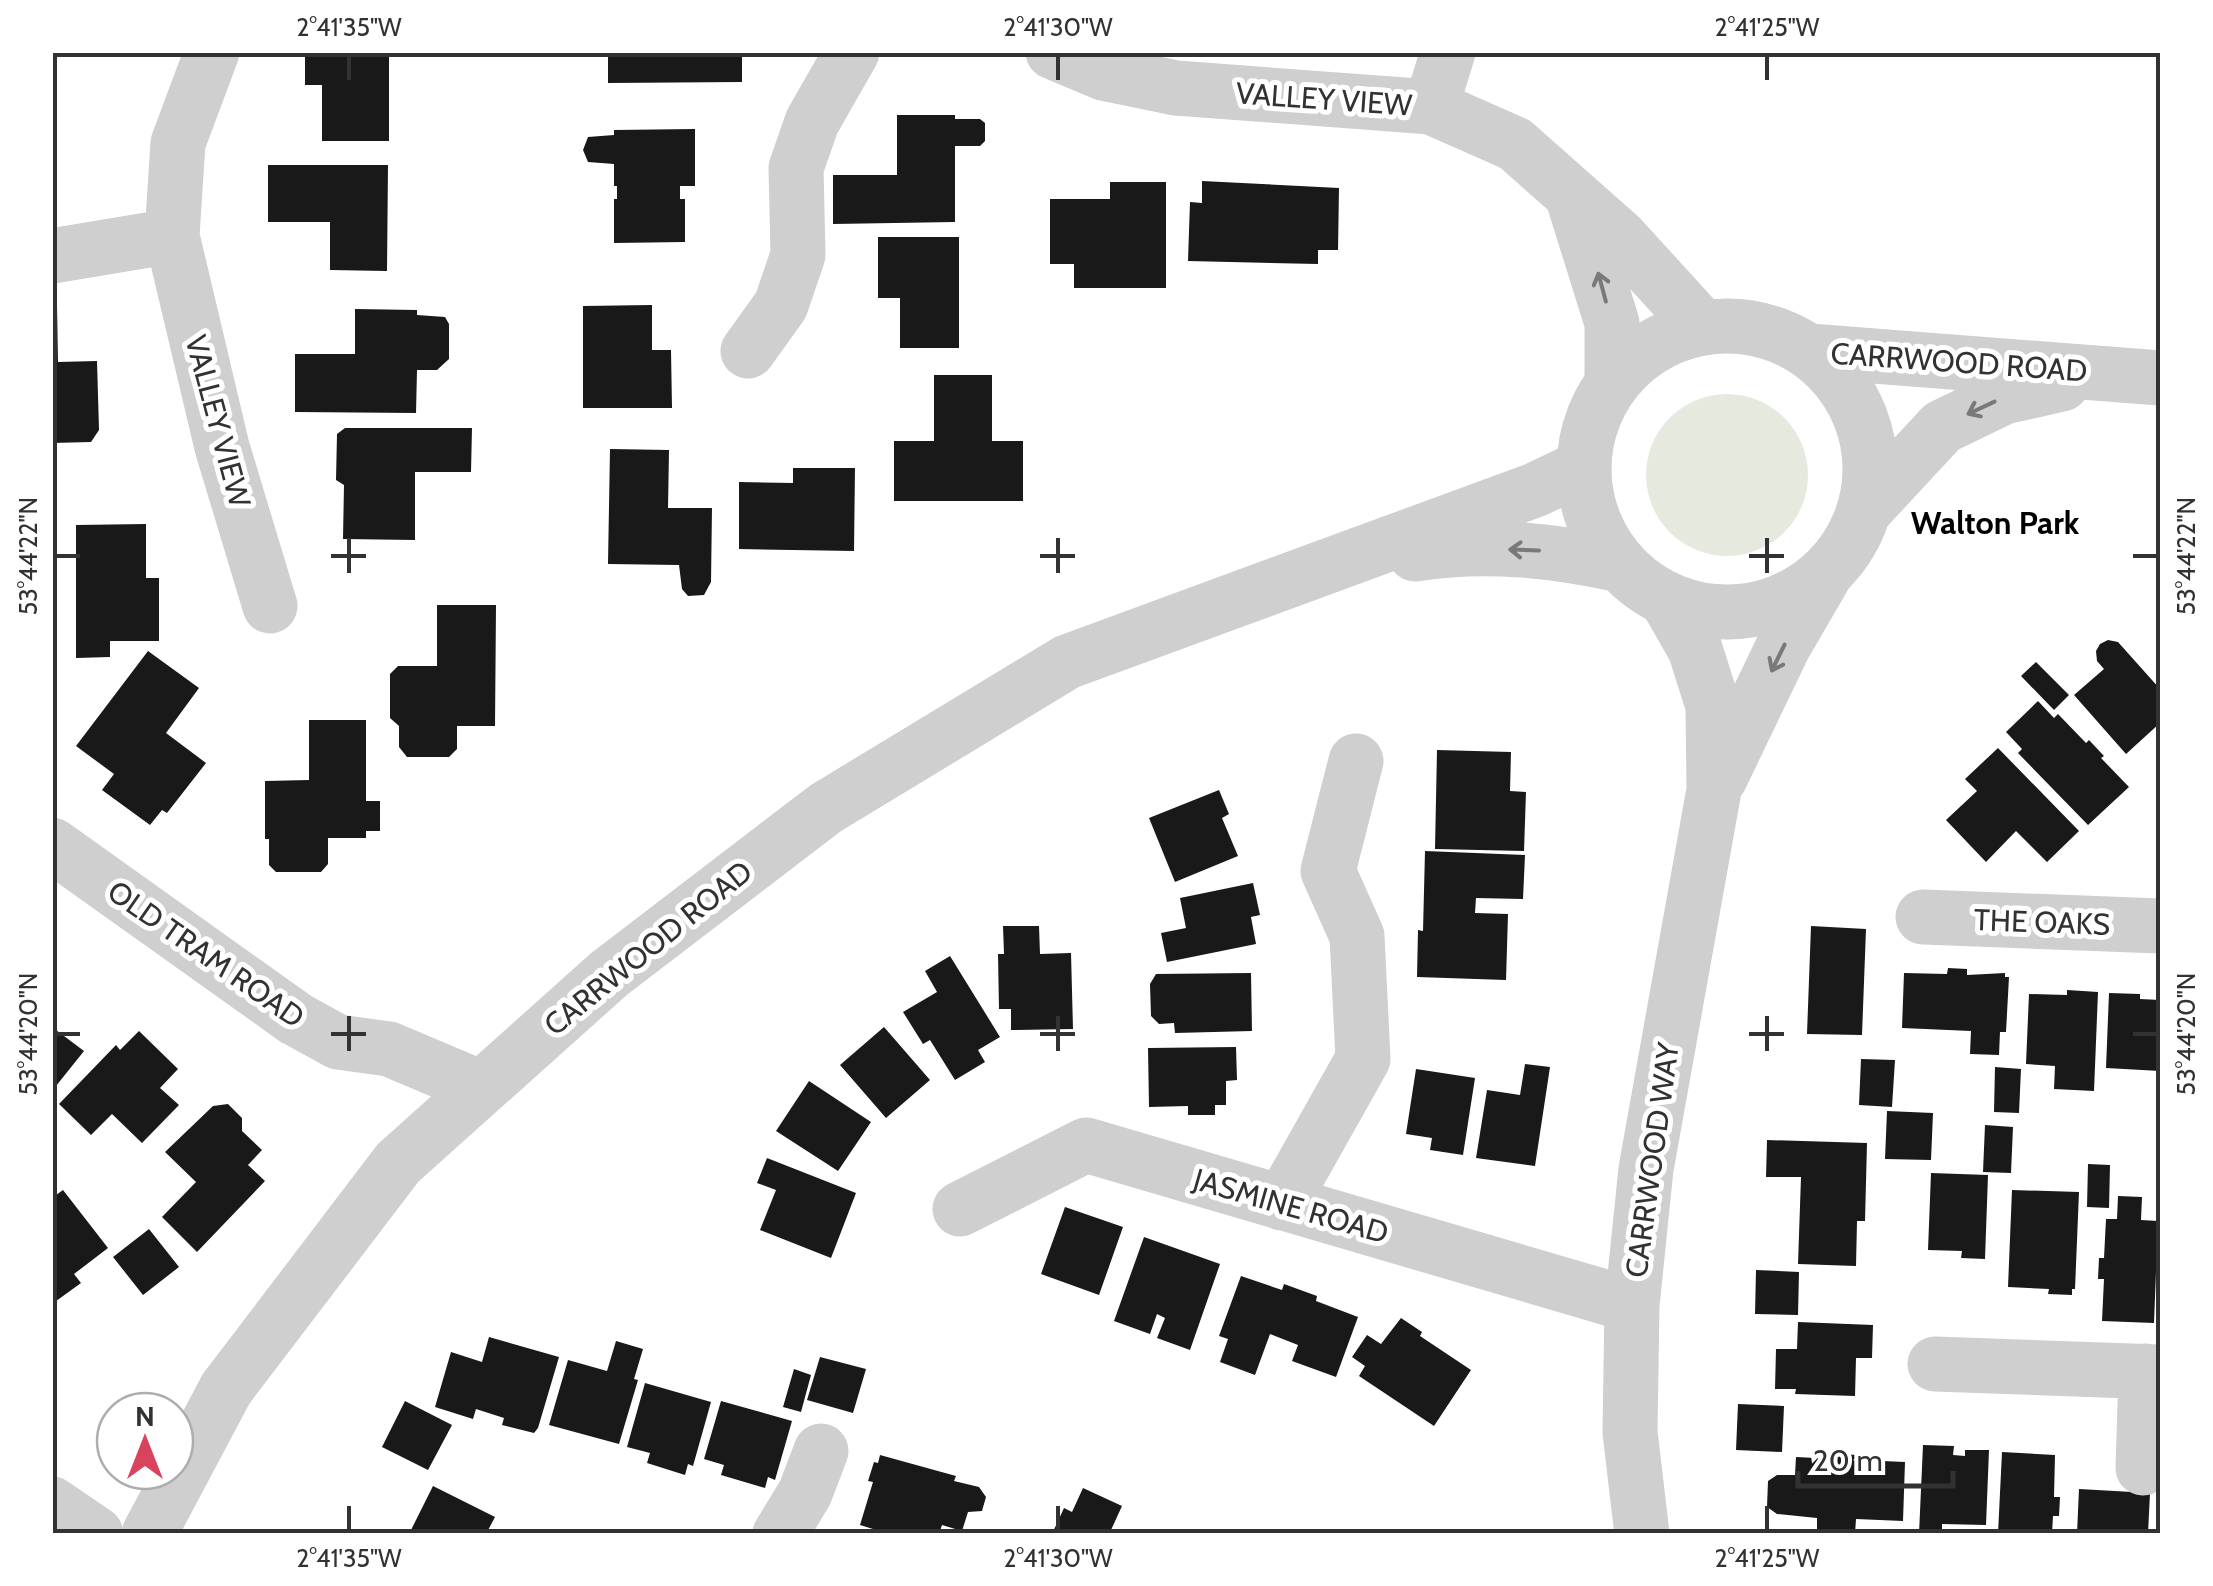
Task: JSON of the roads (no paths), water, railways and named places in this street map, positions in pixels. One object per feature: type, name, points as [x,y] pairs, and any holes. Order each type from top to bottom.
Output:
[{"type":"street","name":"VALLEY VIEW","points":[[212,52],[178,143],[172,236],[222,448],[270,606]]},
{"type":"street","points":[[748,351],[781,306],[798,256],[796,168],[812,122],[852,52]]},
{"type":"street","name":"VALLEY VIEW","points":[[1054,52],[1104,73],[1176,88],[1431,106],[1515,144],[1620,236],[1702,328]]},
{"type":"street","points":[[1431,106],[1448,52]]},
{"type":"street","points":[[1572,195],[1612,322],[1612,382]]},
{"type":"street","points":[[52,256],[172,236]]},
{"type":"street","points":[[1739,326],[1776,334],[1809,351],[1842,384],[1864,424],[1870,454],[1870,485],[1864,511],[1848,547],[1826,573],[1798,594],[1768,608],[1734,613],[1700,610],[1668,600],[1642,585],[1620,566],[1596,528],[1581,468],[1588,430],[1612,382],[1652,347],[1702,328],[1739,326]]},
{"type":"street","name":"CARRWOOD ROAD","points":[[1809,351],[2134,376]]},
{"type":"street","name":"CARRWOOD ROAD","points":[[1864,511],[1942,427],[2004,398],[2134,376]]},
{"type":"street","name":"CARRWOOD ROAD","points":[[149,1534],[226,1389],[398,1163],[609,974],[826,808],[1067,662],[1535,490],[1581,468]]},
{"type":"street","name":"CARRWOOD ROAD","points":[[1319,568],[1456,547],[1552,551],[1620,566]]},
{"type":"street","name":"CARRWOOD WAY","points":[[1714,790],[1783,647],[1826,573]]},
{"type":"street","name":"CARRWOOD WAY","points":[[1642,1534],[1630,1432],[1632,1305],[1646,1169],[1714,790],[1713,706],[1695,649],[1668,600]]},
{"type":"street","points":[[1282,1203],[1363,1059],[1357,936],[1328,871],[1356,761]]},
{"type":"street","name":"OLD TRAM ROAD","points":[[52,845],[296,1019],[338,1042],[389,1049],[479,1087]]},
{"type":"street","name":"THE OAKS","points":[[1922,917],[2160,926]]},
{"type":"street","name":"JASMINE ROAD","points":[[960,1209],[1086,1145],[1632,1305]]},
{"type":"street","points":[[1935,1364],[2153,1372],[2143,1468]]},
{"type":"street","points":[[780,1534],[805,1494],[821,1451]]},
{"type":"street","points":[[52,1504],[96,1534]]},
{"type":"district","name":"Walton Park","points":[[1995,522]]}]
